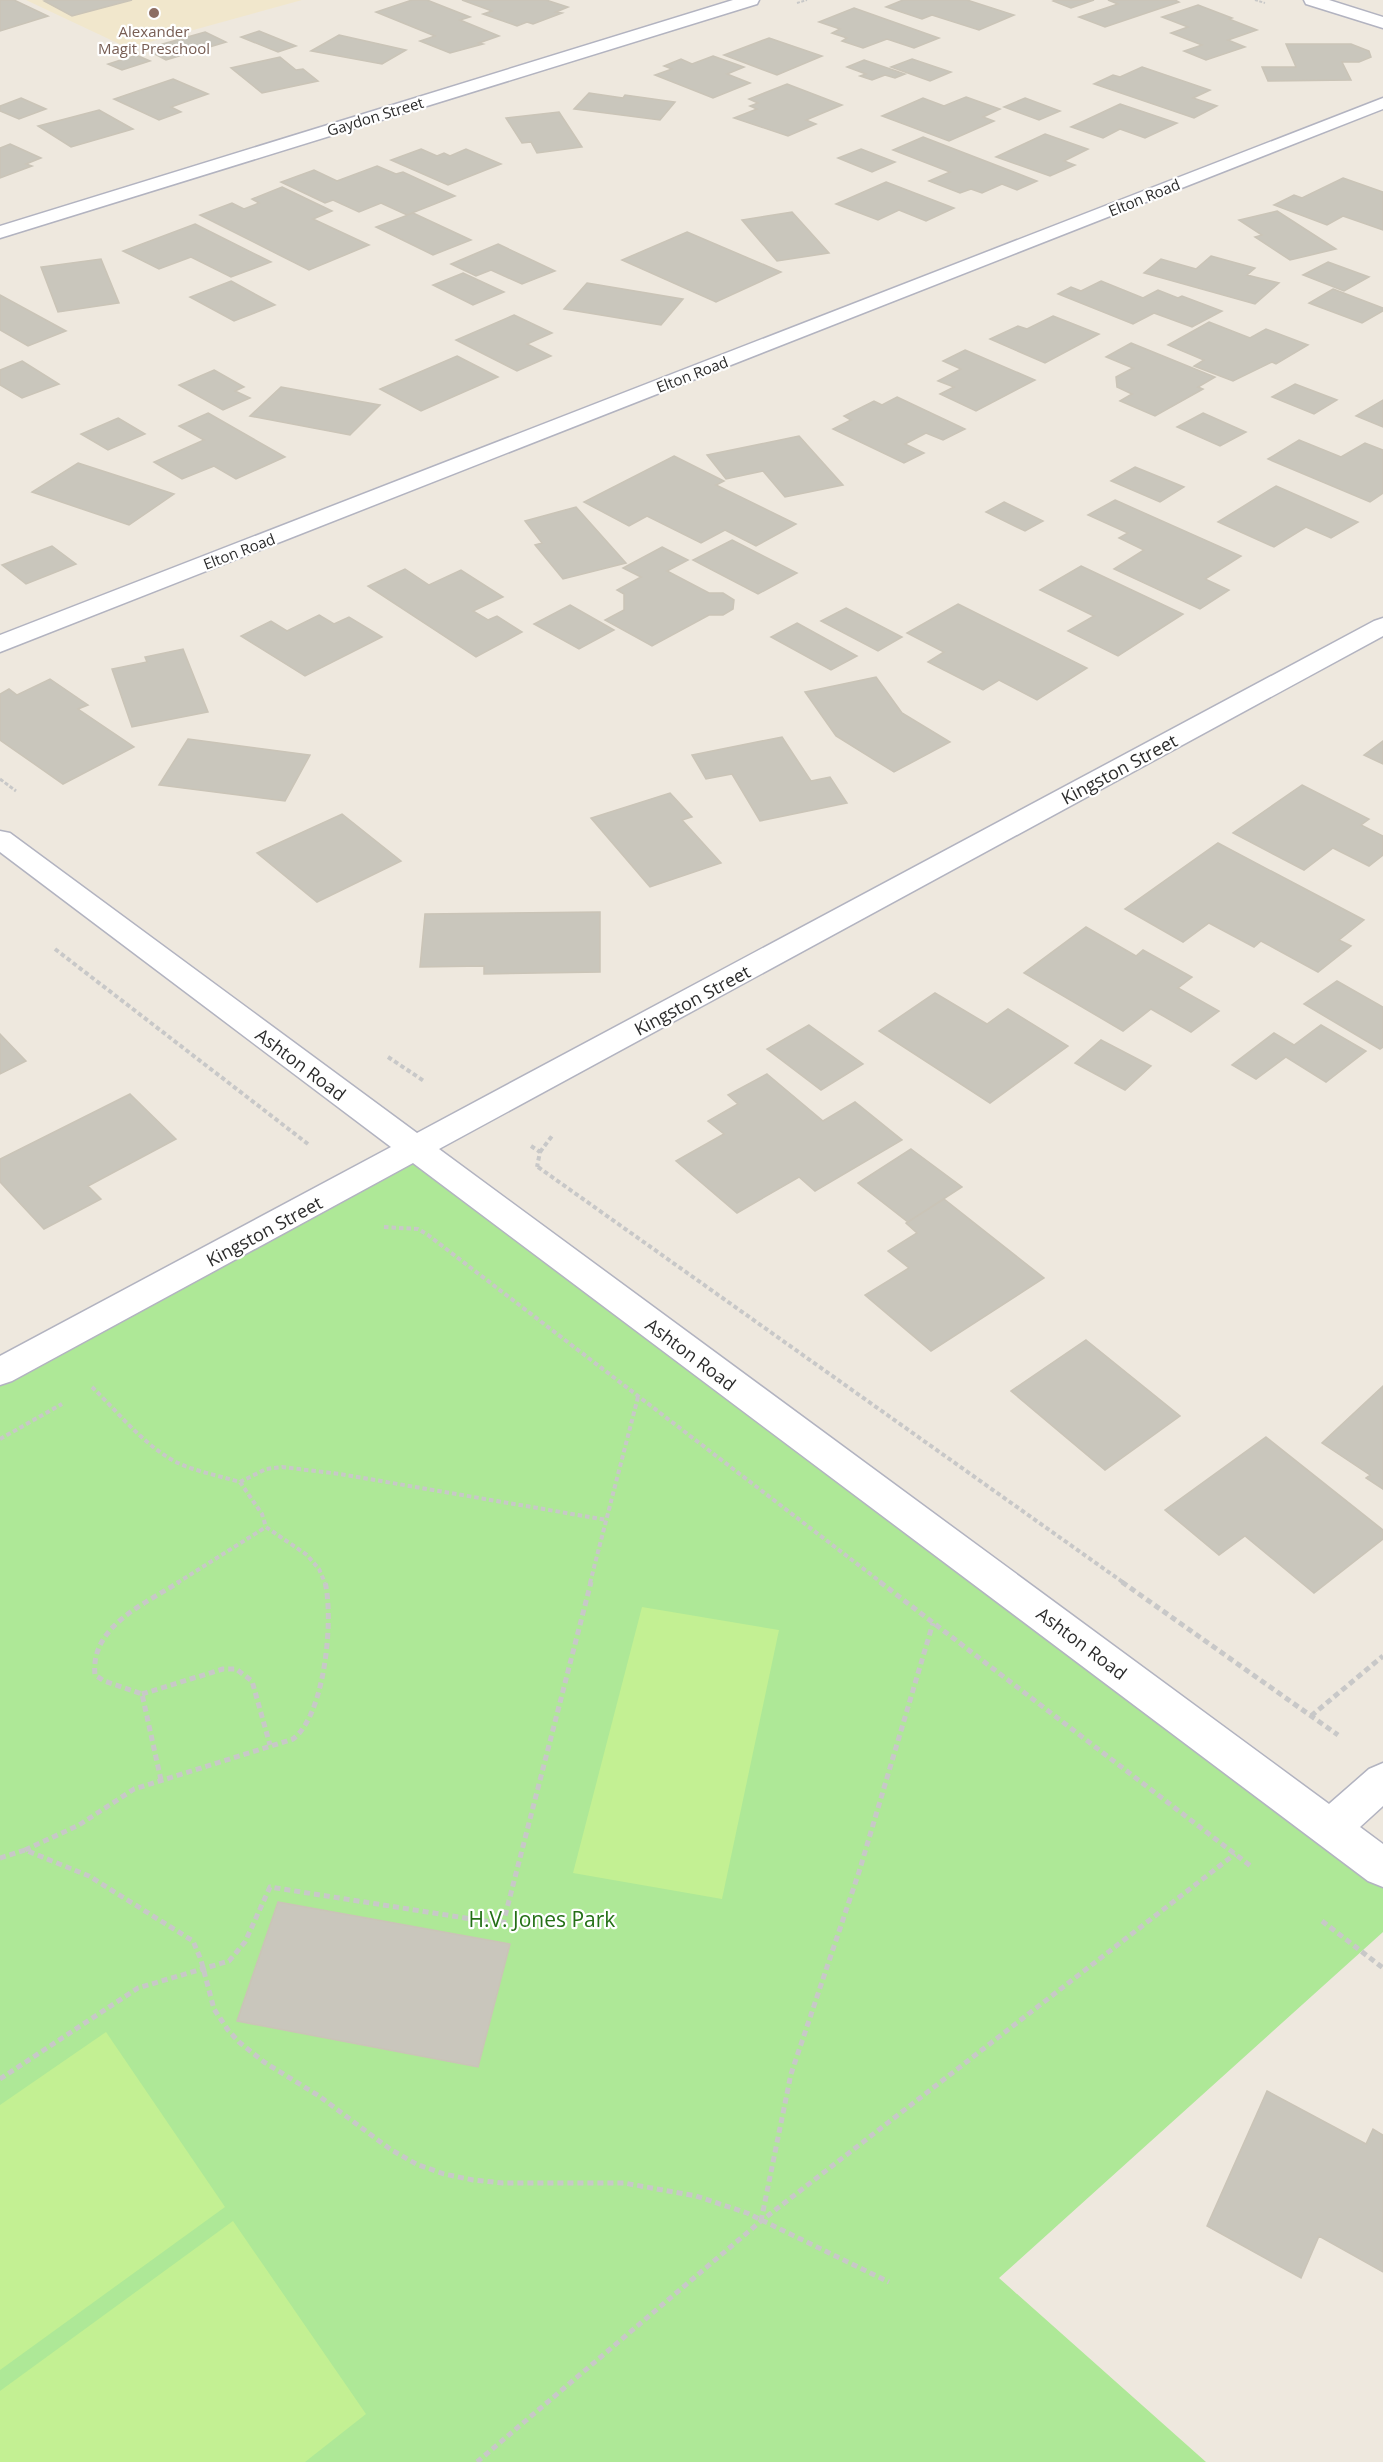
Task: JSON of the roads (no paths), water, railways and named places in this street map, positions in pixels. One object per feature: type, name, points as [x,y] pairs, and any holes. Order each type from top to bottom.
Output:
[{"type":"street","name":"Gaydon Street","points":[[0,232],[751,0]]},
{"type":"street","points":[[1312,0],[1383,23]]},
{"type":"street","name":"Elton Road","points":[[0,644],[1383,103]]},
{"type":"street","name":"Kingston Street","points":[[0,1372],[416,1150],[1383,626]]},
{"type":"street","name":"Ashton Road","points":[[0,839],[1383,1868]]},
{"type":"street","points":[[1330,1828],[1383,1781]]},
{"type":"place","name":"Alexander Magit Preschool","points":[[154,13]]},
{"type":"park label","name":"H.V. Jones Park","points":[[542,1919]]}]
